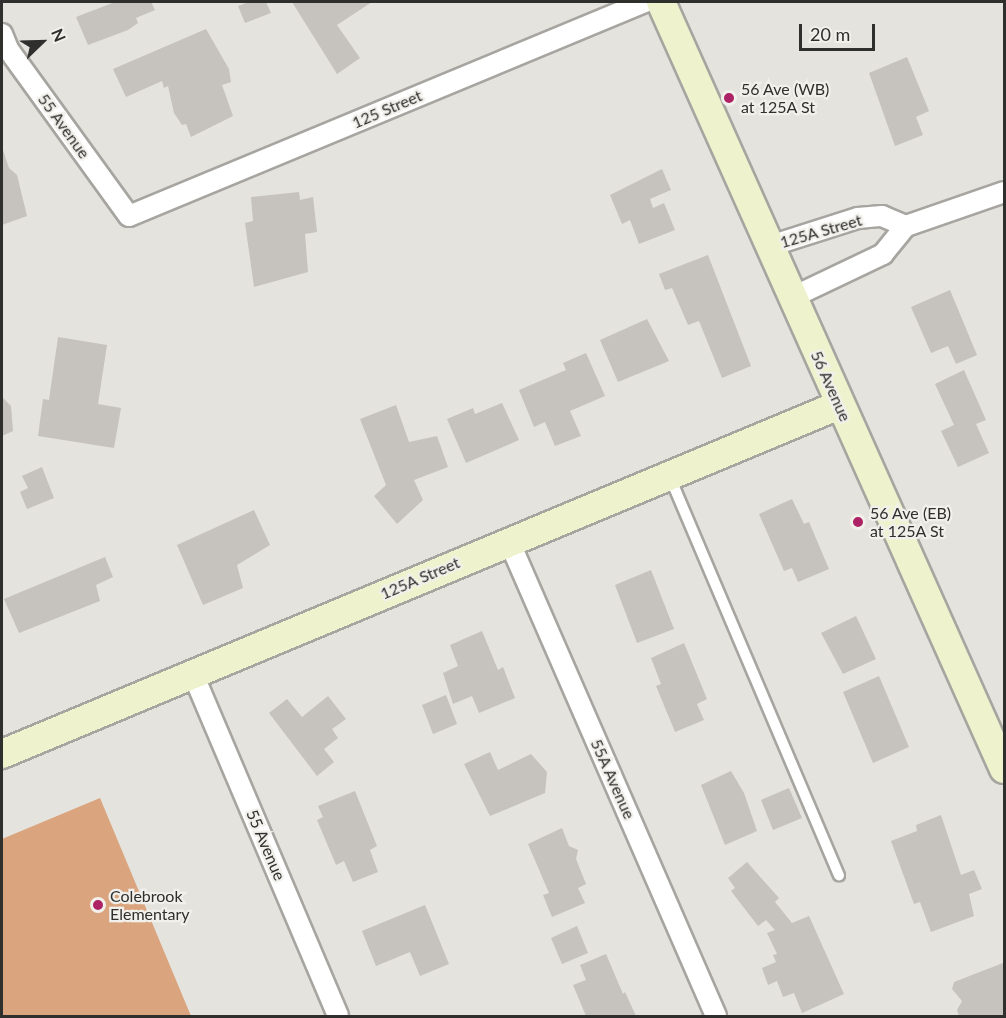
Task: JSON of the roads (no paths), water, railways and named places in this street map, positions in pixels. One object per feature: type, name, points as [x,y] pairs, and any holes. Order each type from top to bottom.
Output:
[{"type":"street","name":"125 Street","points":[[129,216],[645,2]]},
{"type":"street","name":"56 Avenue","points":[[661,2],[839,405],[1005,769]]},
{"type":"street","name":"55 Avenue","points":[[4,46],[129,216]]},
{"type":"street","points":[[793,297],[883,254],[906,226],[1005,192]]},
{"type":"street","name":"125A Street","points":[[770,246],[858,218],[882,216],[906,226]]},
{"type":"street","name":"125A Street","points":[[2,754],[508,541],[839,405]]},
{"type":"street","name":"55A Avenue","points":[[508,541],[716,1017]]},
{"type":"street","name":"55 Avenue","points":[[193,674],[338,1017]]},
{"type":"lane","points":[[669,475],[839,875]]},
{"type":"place","name":"56 Ave (WB) at 125A St","points":[[729,98]]},
{"type":"place","name":"56 Ave (EB) at 125A St","points":[[858,522]]},
{"type":"place","name":"Colebrook Elementary","points":[[98,905]]}]
